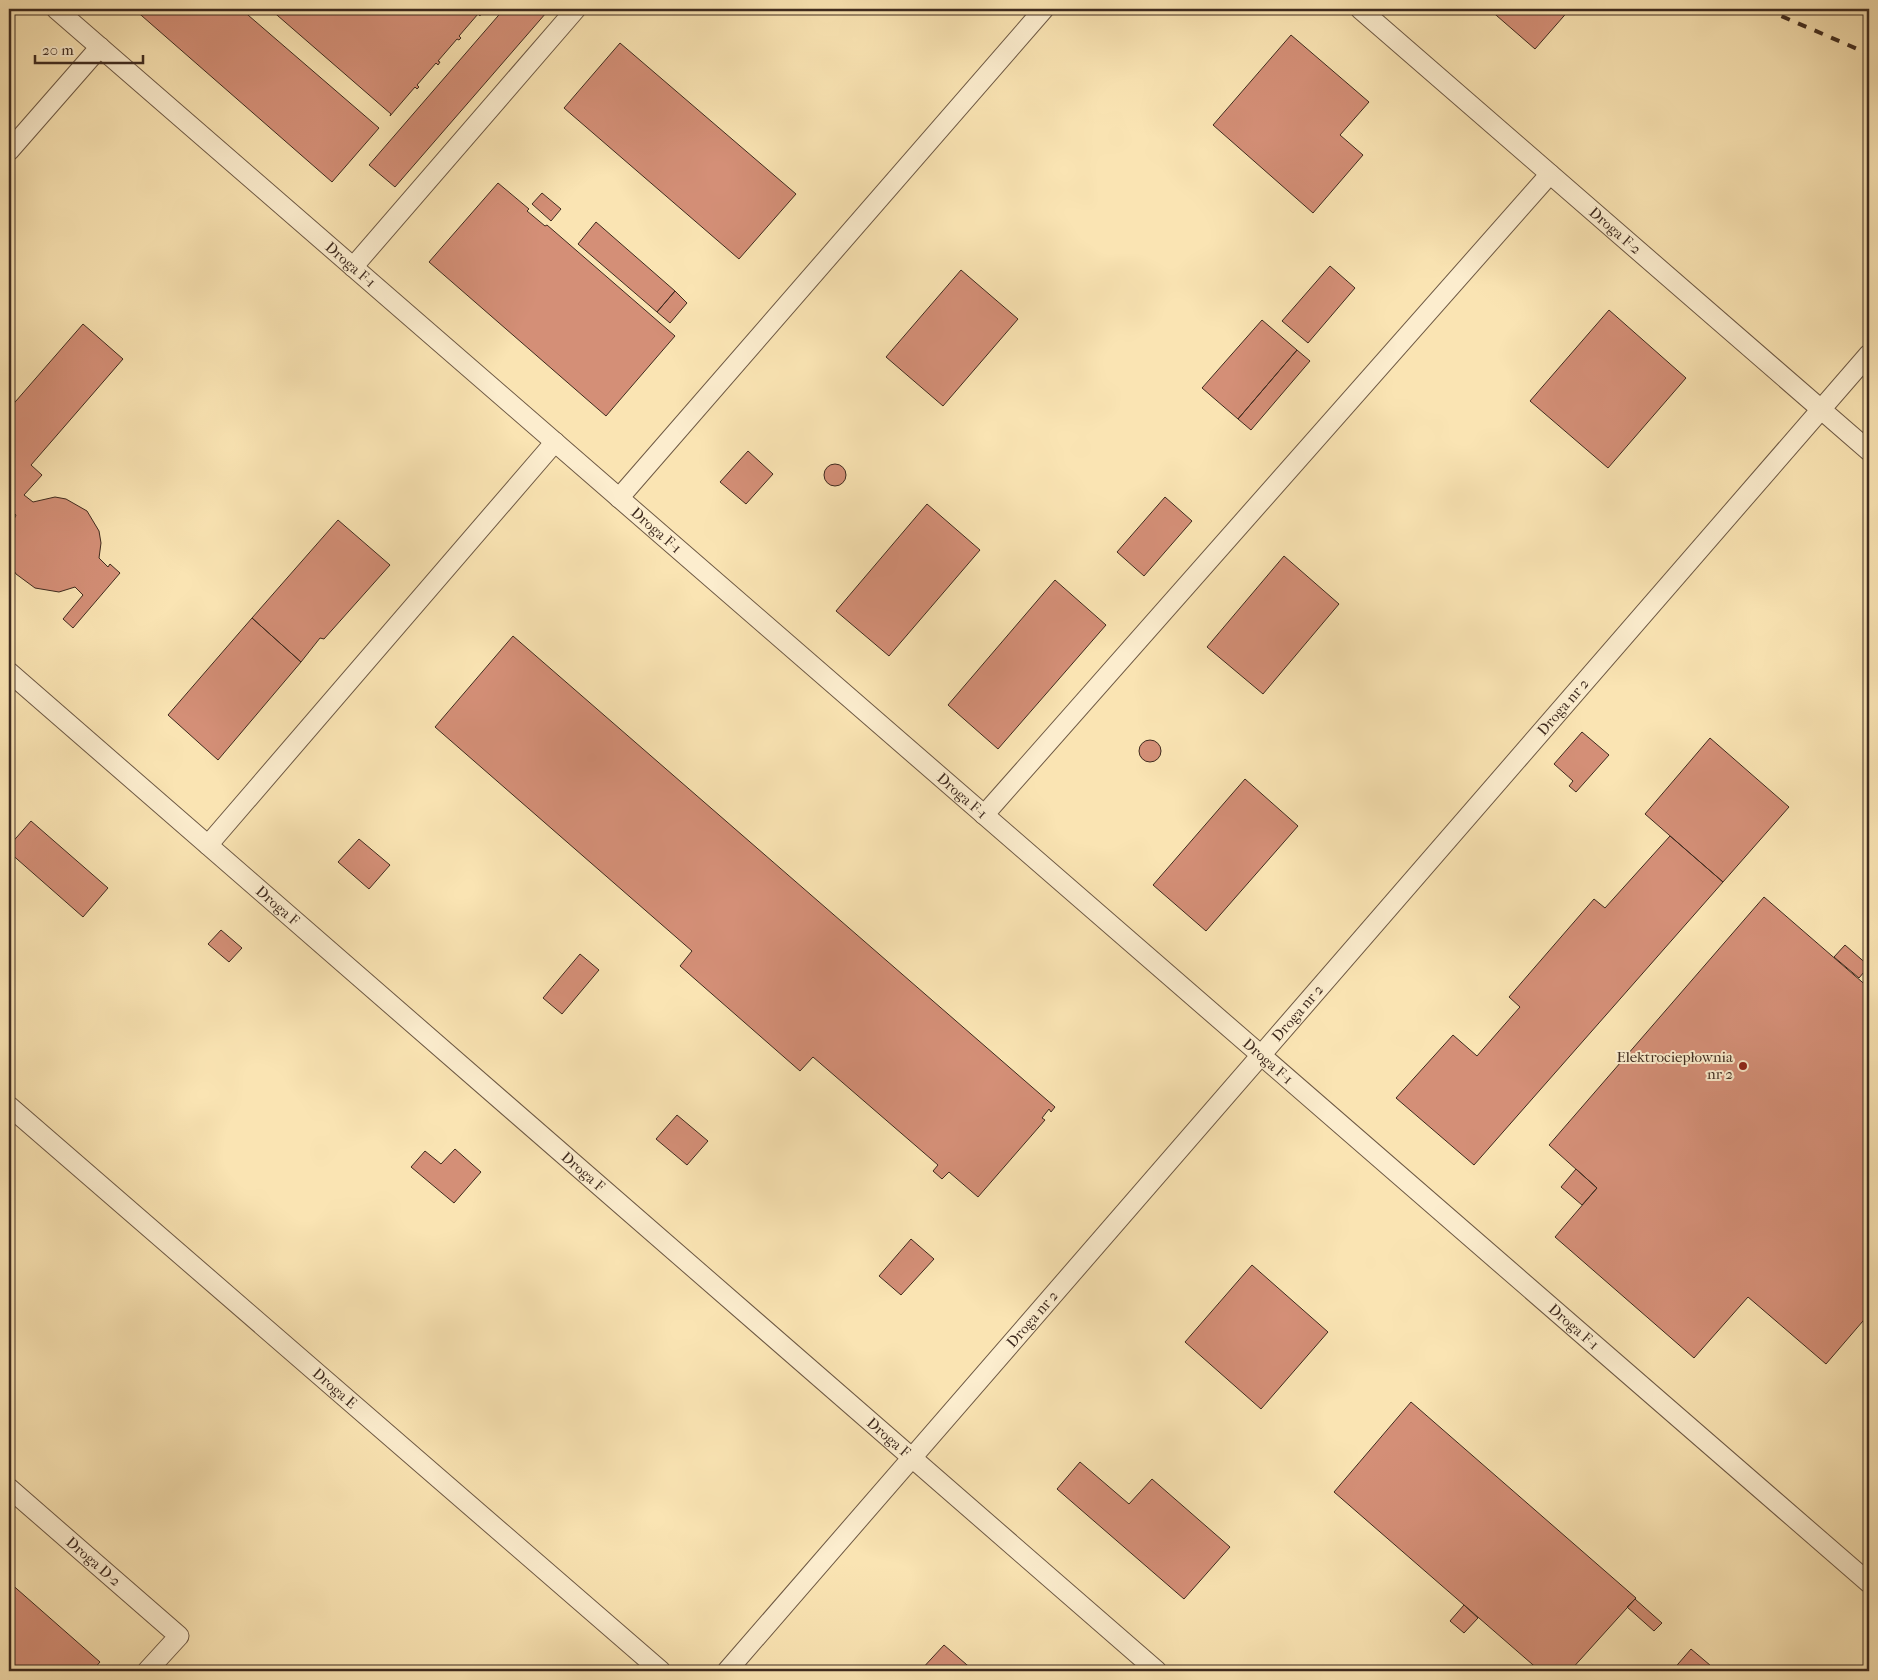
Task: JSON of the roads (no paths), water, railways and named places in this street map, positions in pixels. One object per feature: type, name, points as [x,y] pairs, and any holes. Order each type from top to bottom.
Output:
[{"type":"lane","name":"Droga F-1","points":[[56,9],[1869,1583]]},
{"type":"lane","points":[[353,268],[576,9]]},
{"type":"lane","points":[[620,498],[1044,9]]},
{"type":"lane","name":"Droga F-2","points":[[1360,9],[1869,451]]},
{"type":"lane","points":[[9,151],[100,47]]},
{"type":"lane","points":[[984,815],[1550,174]]},
{"type":"lane","name":"Droga nr 2","points":[[727,1671],[1869,354]]},
{"type":"lane","points":[[208,845],[555,442]]},
{"type":"lane","name":"Droga F","points":[[9,672],[1157,1671]]},
{"type":"lane","name":"Droga E","points":[[9,1106],[661,1671]]},
{"type":"lane","name":"Droga D-2","points":[[9,1488],[179,1636],[147,1671]]},
{"type":"railway","points":[[1765,9],[1869,54]]},
{"type":"place","name":"Elektrociepłownia nr 2","points":[[1743,1066]]}]
